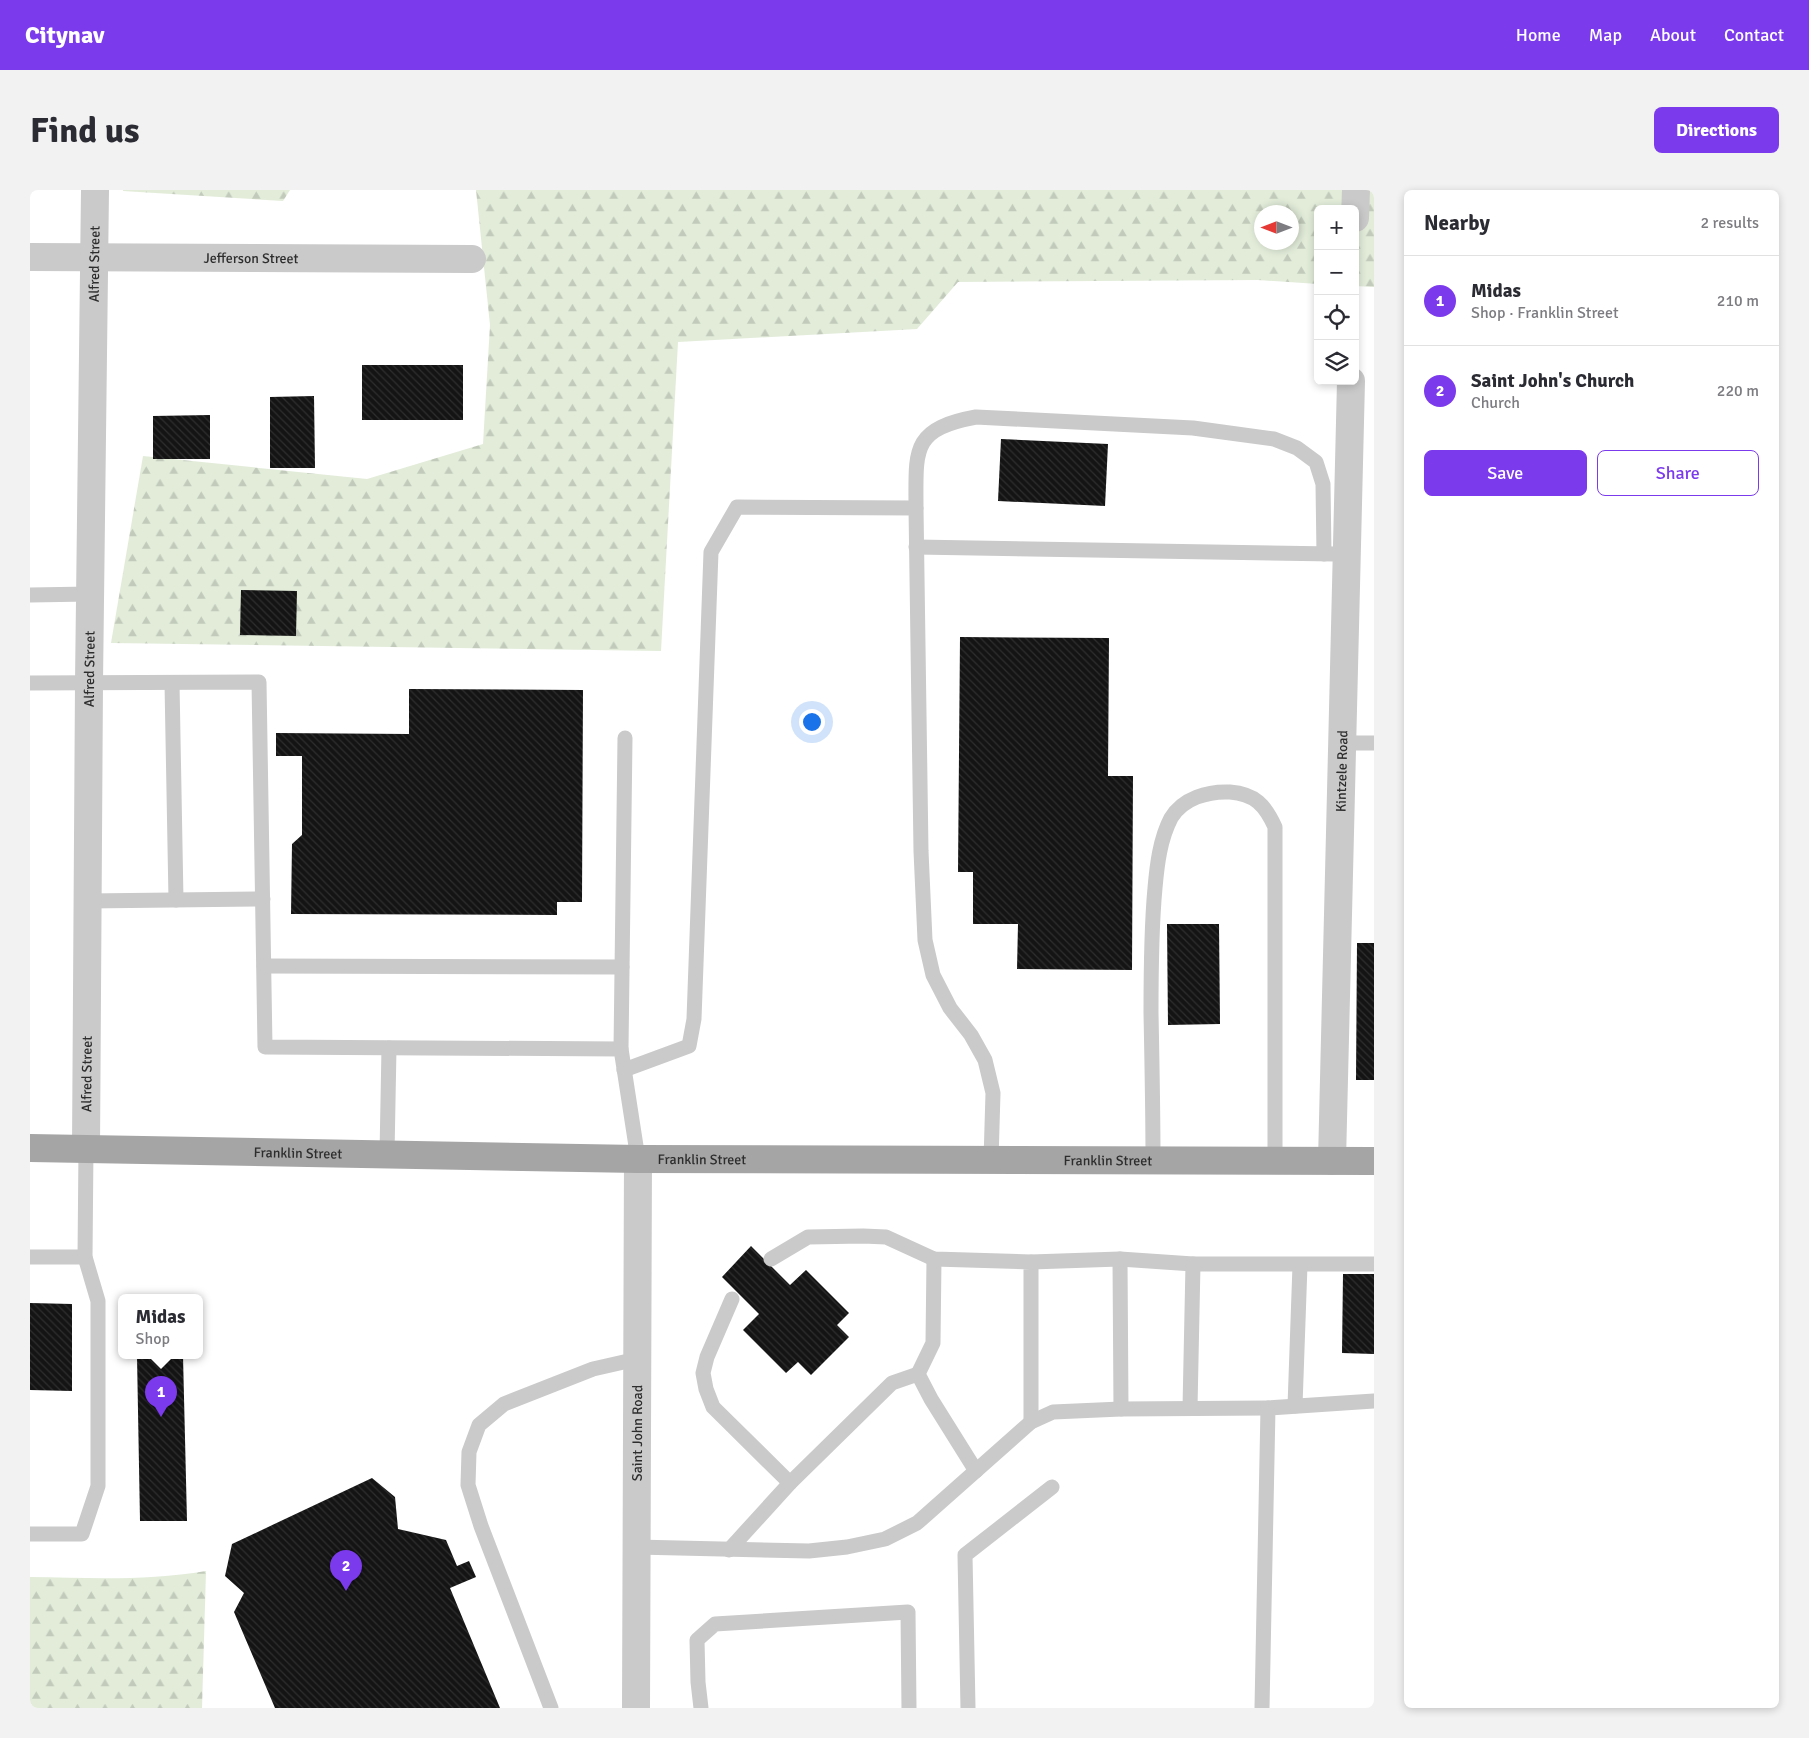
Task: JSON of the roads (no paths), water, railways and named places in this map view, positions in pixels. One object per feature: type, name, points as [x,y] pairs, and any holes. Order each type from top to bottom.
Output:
[{"type":"main road","name":"Franklin Street","points":[[30,1148],[638,1159],[1374,1161]]},
{"type":"street","name":"Alfred Street","points":[[86,1148],[95,190]]},
{"type":"street","points":[[1355,205],[1356,190]]},
{"type":"street","name":"Jefferson Street","points":[[30,257],[472,259]]},
{"type":"street","name":"Kintzele Road","points":[[1332,1161],[1342,744],[1336,554],[1351,385]]},
{"type":"street","name":"Saint John Road","points":[[636,1708],[638,1159]]},
{"type":"lane","points":[[916,547],[1336,554],[1323,484],[1316,462],[1297,448],[1274,440],[1192,428],[976,416],[952,421],[934,430],[921,444],[916,464],[916,547],[921,841],[925,940],[933,975],[950,1008],[971,1035],[985,1060],[992,1093],[991,1160]]},
{"type":"lane","points":[[624,1070],[689,1046],[694,1019],[711,552],[737,508],[916,508]]},
{"type":"lane","points":[[30,595],[90,594]]},
{"type":"lane","points":[[30,683],[259,682],[265,1047],[621,1049]]},
{"type":"lane","points":[[172,683],[176,900]]},
{"type":"lane","points":[[624,738],[621,1049],[638,1159]]},
{"type":"lane","points":[[1342,744],[1374,743]]},
{"type":"lane","points":[[1154,1160],[1150,948],[1157,866],[1164,836],[1172,817],[1197,796],[1217,792],[1238,793],[1255,799],[1267,810],[1275,826],[1275,1161]]},
{"type":"lane","points":[[88,901],[263,899]]},
{"type":"lane","points":[[264,966],[622,968]]},
{"type":"lane","points":[[387,1154],[389,1048]]},
{"type":"lane","points":[[30,1534],[82,1534],[98,1486],[98,1301],[85,1257],[86,1148]]},
{"type":"lane","points":[[771,1260],[808,1237],[863,1236],[886,1237],[934,1260],[1031,1262],[1120,1259],[1193,1264],[1374,1264]]},
{"type":"lane","points":[[30,1257],[85,1257]]},
{"type":"lane","points":[[1120,1259],[1121,1409]]},
{"type":"lane","points":[[729,1550],[790,1483],[892,1383],[918,1374],[933,1343],[934,1260]]},
{"type":"lane","points":[[1031,1262],[1031,1422]]},
{"type":"lane","points":[[1190,1408],[1193,1264]]},
{"type":"lane","points":[[1295,1406],[1300,1265]]},
{"type":"lane","points":[[732,1298],[707,1357],[703,1373],[706,1389],[713,1407],[790,1483]]},
{"type":"lane","points":[[551,1708],[481,1526],[468,1485],[469,1452],[479,1425],[504,1404],[594,1369],[637,1359]]},
{"type":"lane","points":[[918,1374],[931,1399],[976,1471]]},
{"type":"lane","points":[[636,1547],[808,1552],[847,1547],[885,1539],[917,1522],[1031,1422],[1053,1412],[1121,1409],[1268,1408],[1374,1401]]},
{"type":"lane","points":[[1262,1708],[1268,1408]]},
{"type":"lane","points":[[968,1708],[965,1555],[1052,1487]]},
{"type":"lane","points":[[701,1708],[697,1640],[715,1624],[908,1612],[909,1708]]},
{"type":"place","name":"Midas","points":[[161,1417]]},
{"type":"place","name":"Saint John's Church","points":[[346,1591]]}]
